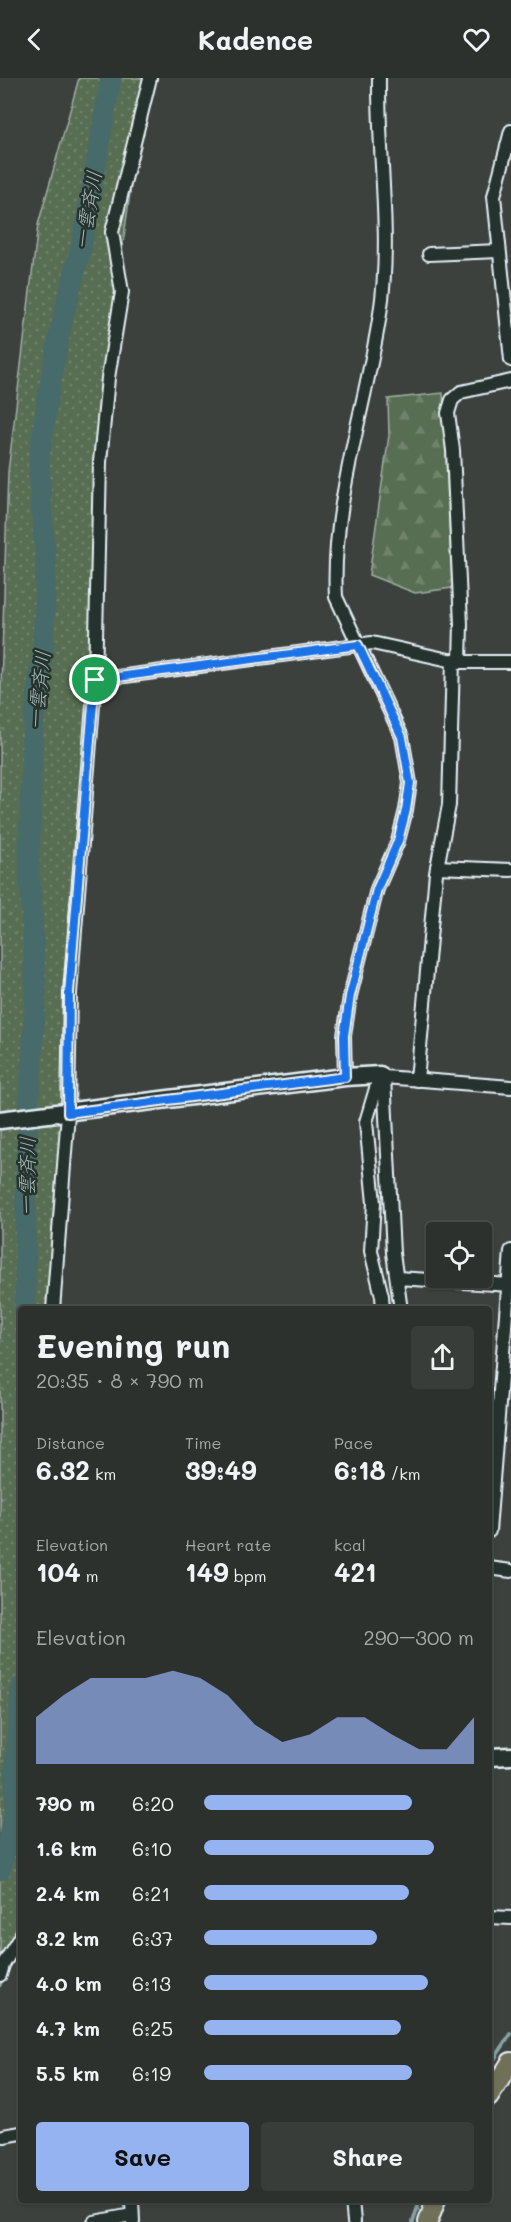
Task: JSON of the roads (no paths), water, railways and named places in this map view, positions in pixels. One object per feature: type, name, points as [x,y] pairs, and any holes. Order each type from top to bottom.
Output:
[{"type":"main road","points":[[492,2086],[511,2062]]},
{"type":"main road","points":[[428,2222],[435,2203]]},
{"type":"street","points":[[53,1306],[68,1113],[69,993],[95,680],[100,462],[108,378],[122,292],[112,232],[150,78]]},
{"type":"street","points":[[345,1077],[344,1036],[350,996],[377,889],[398,841],[410,783],[402,737],[336,597],[335,563],[346,486],[380,315],[386,263],[378,122],[379,78]]},
{"type":"street","points":[[511,131],[507,157],[494,196],[511,360]]},
{"type":"street","points":[[429,254],[499,251]]},
{"type":"street","points":[[417,1080],[437,867],[449,805],[461,624],[453,450],[448,412],[452,400],[461,392],[511,381]]},
{"type":"street","points":[[95,680],[372,643],[457,661],[511,662]]},
{"type":"street","points":[[437,867],[511,870]]},
{"type":"street","points":[[382,1076],[393,1252],[400,1306]]},
{"type":"street","points":[[382,1076],[366,1122],[374,1203],[371,1251],[383,1306]]},
{"type":"street","points":[[0,1120],[345,1077],[382,1076],[511,1087]]},
{"type":"street","points":[[492,1494],[511,1251]]},
{"type":"street","points":[[397,1278],[509,1285]]},
{"type":"street","points":[[492,1568],[511,1570]]},
{"type":"street","points":[[492,1757],[511,1756]]},
{"type":"street","points":[[492,1917],[511,1918]]},
{"type":"street","points":[[0,1975],[3,1965],[18,1940]]},
{"type":"street","points":[[4,2136],[18,2134]]},
{"type":"street","points":[[94,2222],[132,2219],[132,2203]]},
{"type":"street","points":[[352,2203],[354,2222]]},
{"type":"waterway","name":"一雲斉川","points":[[25,1306],[26,1155],[36,992],[29,866],[32,737],[43,647],[46,562],[39,458],[49,389],[63,317],[82,244],[111,78]]},
{"type":"waterway","name":"一雲斉川","points":[[0,1870],[15,1815],[18,1728]]},
{"type":"waterway","points":[[492,2062],[511,2034]]},
{"type":"waterway","points":[[413,2222],[419,2203]]}]
